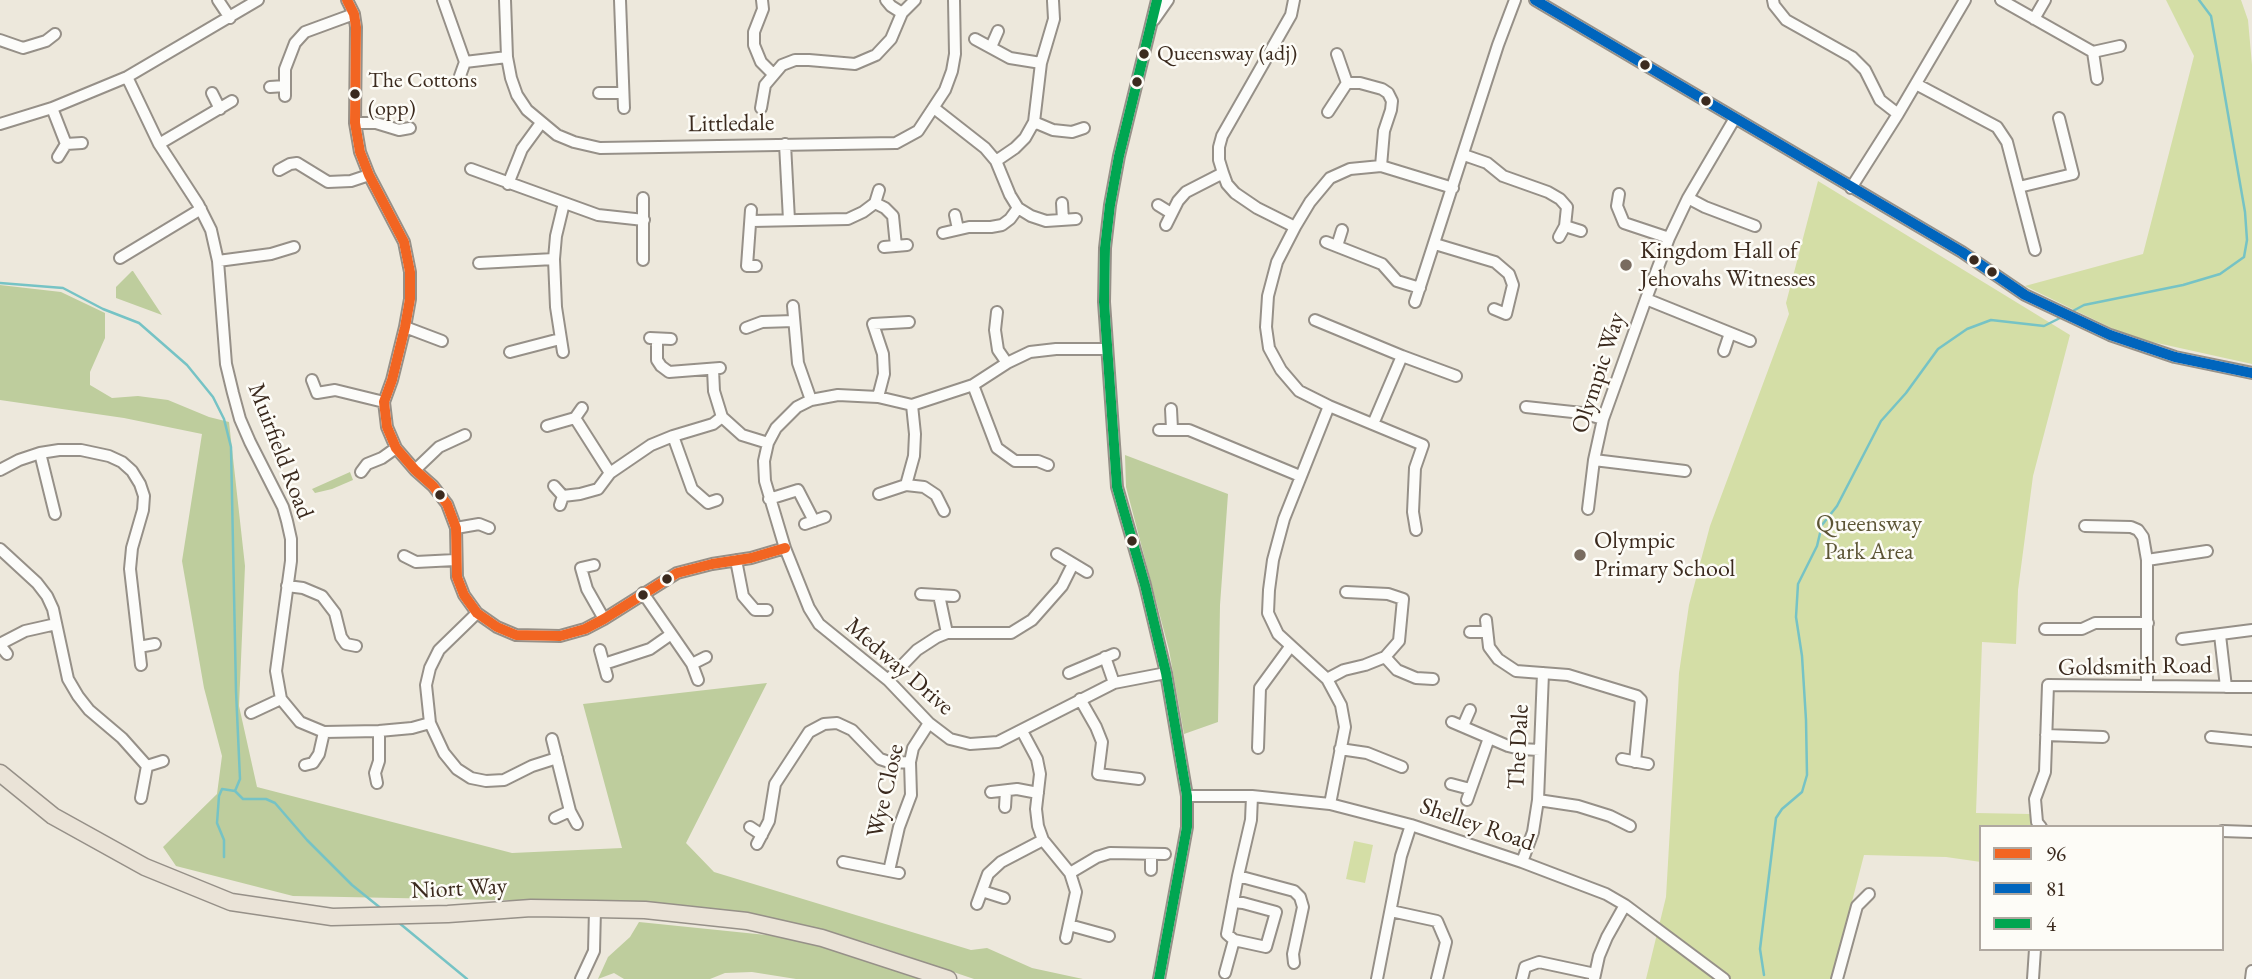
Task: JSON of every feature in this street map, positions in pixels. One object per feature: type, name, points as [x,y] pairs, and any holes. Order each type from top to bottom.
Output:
[{"type":"highway","name":"Niort Way","points":[[0,773],[65,823],[145,867],[231,902],[332,917],[448,914],[531,908],[645,910],[747,921],[822,937],[948,979]]},
{"type":"street","points":[[218,0],[229,18]]},
{"type":"street","points":[[0,124],[52,108],[127,77],[258,0]]},
{"type":"street","points":[[347,0],[354,14],[357,41],[355,123],[360,152],[404,242],[410,272],[410,299],[405,327],[393,380],[384,402],[387,427],[396,448],[447,504],[456,528],[457,577],[464,595],[477,613],[497,627],[516,635],[537,637],[572,634],[604,619],[677,573],[785,548]]},
{"type":"street","points":[[443,0],[464,62],[460,76]]},
{"type":"street","name":"Littledale","points":[[505,0],[507,57],[517,95],[527,110],[557,135],[600,148],[896,143],[918,131],[945,90],[955,54],[954,0]]},
{"type":"street","points":[[620,0],[624,108]]},
{"type":"street","points":[[762,0],[763,9],[754,33],[754,45],[761,61],[773,74]]},
{"type":"street","points":[[886,0],[902,13]]},
{"type":"street","points":[[761,108],[765,85],[782,65],[795,60],[842,64],[867,60],[885,48],[902,13],[915,0]]},
{"type":"street","points":[[1157,0],[1119,156],[1110,205],[1105,248],[1104,302],[1115,467],[1122,510],[1145,586],[1166,673],[1187,796],[1186,827],[1159,979]]},
{"type":"street","points":[[1152,23],[1168,0]]},
{"type":"street","points":[[1294,0],[1291,15],[1222,136],[1219,160],[1227,184],[1235,193],[1257,208],[1295,227]]},
{"type":"street","points":[[1415,302],[1498,46],[1516,0]]},
{"type":"street","points":[[1535,0],[1962,251],[2025,295],[2110,335],[2175,357],[2252,373]]},
{"type":"street","points":[[1773,0],[1786,20],[1852,57],[1865,70],[1880,100],[1898,114]]},
{"type":"street","points":[[1851,188],[1965,0]]},
{"type":"street","points":[[2001,0],[2093,52],[2120,46]]},
{"type":"street","points":[[2034,19],[2045,0]]},
{"type":"street","points":[[996,161],[1025,138],[1034,122],[1041,63],[1054,19],[1054,1]]},
{"type":"street","points":[[271,87],[285,91],[285,69],[289,54],[305,32],[354,14]]},
{"type":"street","points":[[991,47],[998,32]]},
{"type":"street","points":[[0,40],[23,48],[46,41],[55,34]]},
{"type":"street","points":[[975,39],[1010,58],[1041,63]]},
{"type":"street","points":[[2093,52],[2097,79]]},
{"type":"street","points":[[1337,54],[1347,83]]},
{"type":"street","points":[[464,62],[507,57]]},
{"type":"street","name":"Muirfield Road","points":[[127,77],[159,144],[201,209],[211,230],[218,261],[226,364],[240,419],[283,507],[287,521],[291,539],[291,561],[276,671],[281,699]]},
{"type":"street","points":[[1328,112],[1347,83],[1360,83],[1388,93],[1392,101],[1384,131],[1381,166]]},
{"type":"street","points":[[1916,84],[1997,127],[2007,142],[2035,250]]},
{"type":"street","points":[[212,93],[219,109]]},
{"type":"street","points":[[598,93],[623,93]]},
{"type":"street","points":[[159,144],[232,101]]},
{"type":"street","points":[[52,108],[66,144]]},
{"type":"street","points":[[934,108],[985,148],[996,161],[1018,208],[1046,221],[1076,219]]},
{"type":"street","name":"Olympic Way","points":[[1588,509],[1594,460],[1603,419],[1646,299],[1669,238],[1688,198],[1735,118]]},
{"type":"street","points":[[2019,187],[2073,174],[2059,118]]},
{"type":"street","points":[[1034,122],[1053,130],[1072,132],[1084,128]]},
{"type":"street","points":[[355,123],[376,123],[399,130],[410,128]]},
{"type":"street","points":[[508,184],[522,149],[541,123]]},
{"type":"street","points":[[66,144],[82,143]]},
{"type":"street","points":[[58,157],[66,144]]},
{"type":"street","points":[[785,144],[789,220]]},
{"type":"street","points":[[1464,155],[1487,163],[1503,176],[1560,199],[1567,207],[1559,237]]},
{"type":"street","points":[[279,170],[297,163],[328,181],[351,181],[369,175]]},
{"type":"street","points":[[1416,530],[1413,512],[1415,468],[1423,445],[1299,391],[1281,370],[1269,348],[1266,327],[1268,296],[1276,262],[1310,202],[1330,178],[1350,169],[1381,166],[1453,188]]},
{"type":"street","points":[[471,169],[598,215],[624,220],[644,220]]},
{"type":"street","points":[[1166,225],[1186,192],[1223,173]]},
{"type":"street","points":[[756,266],[747,266],[752,215],[789,220],[848,219],[875,203],[879,190]]},
{"type":"street","points":[[1619,194],[1616,206],[1624,223],[1669,238]]},
{"type":"street","points":[[643,198],[643,260]]},
{"type":"street","points":[[1688,198],[1755,226]]},
{"type":"street","points":[[563,352],[556,307],[554,259],[564,203]]},
{"type":"street","points":[[875,203],[893,216],[896,246]]},
{"type":"street","points":[[1062,203],[1063,220]]},
{"type":"street","points":[[1158,205],[1171,213]]},
{"type":"street","points":[[943,233],[1002,225],[1018,208]]},
{"type":"street","points":[[120,258],[201,209]]},
{"type":"street","points":[[955,215],[958,229]]},
{"type":"street","points":[[1564,226],[1581,231]]},
{"type":"street","points":[[1342,230],[1332,244],[1382,264],[1397,281],[1420,288]]},
{"type":"street","points":[[1435,244],[1495,262],[1508,274],[1513,285],[1506,314],[1494,309]]},
{"type":"street","points":[[218,261],[271,254],[294,247]]},
{"type":"street","points":[[489,250],[484,263],[554,259]]},
{"type":"street","name":"Olympic Way","points":[[1646,299],[1750,341]]},
{"type":"street","points":[[793,306],[798,363],[811,400]]},
{"type":"street","points":[[998,312],[995,331],[998,350],[1007,363]]},
{"type":"street","points":[[1315,320],[1456,376]]},
{"type":"street","points":[[746,328],[762,321],[794,321]]},
{"type":"street","points":[[878,397],[884,374],[883,354],[873,324],[909,323]]},
{"type":"street","points":[[405,327],[442,341]]},
{"type":"street","points":[[1724,351],[1730,334]]},
{"type":"street","points":[[510,352],[560,339]]},
{"type":"street","points":[[671,340],[654,339],[657,360],[661,366],[669,372],[716,368],[714,391],[722,417],[742,435],[768,443],[787,416],[811,400],[838,395],[878,397],[912,405],[973,385],[1030,352],[1107,349]]},
{"type":"street","points":[[1373,424],[1402,356]]},
{"type":"street","points":[[312,380],[317,393],[335,390],[384,402]]},
{"type":"street","points":[[973,385],[997,448],[1015,461],[1038,461],[1048,465]]},
{"type":"street","points":[[906,485],[914,456],[912,405]]},
{"type":"street","points":[[1329,406],[1284,519],[1273,560],[1268,613],[1278,634],[1327,679],[1341,705],[1345,727],[1330,804]]},
{"type":"street","points":[[1526,407],[1582,413],[1603,419]]},
{"type":"street","points":[[547,426],[575,418],[582,408]]},
{"type":"street","points":[[1171,409],[1172,429]]},
{"type":"street","points":[[554,486],[562,501],[598,489],[610,473],[651,445],[713,424],[722,417]]},
{"type":"street","points":[[575,418],[610,473]]},
{"type":"street","points":[[1159,430],[1189,430],[1300,476]]},
{"type":"street","points":[[415,470],[439,447],[465,435]]},
{"type":"street","points":[[673,436],[692,489],[708,503],[717,500]]},
{"type":"street","name":"Medway Drive","points":[[768,443],[764,461],[769,499],[808,608],[819,624],[888,680],[929,723],[950,739],[970,744],[998,742],[1114,683],[1166,673]]},
{"type":"street","points":[[361,472],[367,464],[396,448]]},
{"type":"street","points":[[0,470],[40,453],[70,450],[97,453],[122,462],[132,471],[144,496],[130,569],[141,666]]},
{"type":"street","points":[[40,453],[55,514]]},
{"type":"street","name":"Olympic Way","points":[[1594,460],[1685,471]]},
{"type":"street","points":[[879,494],[906,485],[924,486],[936,495],[944,511]]},
{"type":"street","points":[[769,499],[798,490],[815,520]]},
{"type":"street","points":[[51,500],[64,496]]},
{"type":"street","points":[[456,528],[479,524],[489,528]]},
{"type":"street","points":[[2085,526],[2131,527],[2138,530],[2143,537],[2147,560],[2147,686]]},
{"type":"street","points":[[0,549],[37,583],[47,596],[53,609],[68,679],[78,695],[89,710],[122,738],[147,766]]},
{"type":"street","points":[[2147,560],[2207,551]]},
{"type":"street","points":[[1057,554],[1087,572]]},
{"type":"street","points":[[404,556],[416,562],[455,560]]},
{"type":"street","points":[[736,561],[743,596],[752,616],[767,610]]},
{"type":"street","points":[[888,680],[917,650],[947,633],[1011,633],[1032,620],[1062,586],[1073,564]]},
{"type":"street","points":[[594,565],[581,568],[587,589],[604,619]]},
{"type":"street","points":[[287,586],[303,588],[322,596],[335,613],[341,637],[346,644],[356,646]]},
{"type":"street","points":[[1327,679],[1344,670],[1366,666],[1385,657],[1399,641],[1403,599],[1388,594],[1346,592]]},
{"type":"street","points":[[643,593],[692,664],[698,680]]},
{"type":"street","points":[[922,594],[954,596]]},
{"type":"street","points":[[939,595],[947,633]]},
{"type":"street","points":[[477,613],[439,650],[430,668],[426,685],[430,723],[450,762],[471,778],[486,781],[504,779],[557,758]]},
{"type":"street","points":[[2045,629],[2082,629],[2095,623],[2148,623]]},
{"type":"street","points":[[2,647],[24,631],[56,624]]},
{"type":"street","points":[[1470,632],[1486,626],[1489,647],[1498,660],[1516,671],[1568,675],[1637,696],[1646,696],[1635,762]]},
{"type":"street","name":"Goldsmith Road","points":[[2182,639],[2252,629]]},
{"type":"street","points":[[600,650],[605,670],[650,649],[670,635]]},
{"type":"street","name":"Goldsmith Road","points":[[2220,635],[2226,687]]},
{"type":"street","points":[[139,647],[155,644]]},
{"type":"street","points":[[1258,748],[1260,688],[1290,647]]},
{"type":"street","points":[[1069,673],[1109,655],[1114,683]]},
{"type":"street","points":[[692,664],[706,657]]},
{"type":"street","points":[[1385,657],[1397,670],[1416,678],[1433,680]]},
{"type":"street","name":"The Dale","points":[[1522,862],[1533,832],[1538,800],[1543,673]]},
{"type":"street","name":"Goldsmith Road","points":[[2039,825],[2035,799],[2045,772],[2048,685],[2252,687]]},
{"type":"street","points":[[251,713],[281,699],[300,722],[324,732],[379,731],[412,728],[430,723]]},
{"type":"street","points":[[1080,699],[1102,742],[1098,774],[1139,779]]},
{"type":"street","points":[[1470,710],[1458,724],[1520,749],[1540,750]]},
{"type":"street","points":[[751,827],[760,839],[769,821],[775,784],[809,732],[824,724],[837,723],[852,730],[880,759],[892,763],[910,762]]},
{"type":"street","name":"Wye Close","points":[[843,862],[894,872],[899,827],[911,795],[910,762],[913,748],[929,723]]},
{"type":"street","points":[[377,783],[375,773],[379,761],[379,731]]},
{"type":"street","points":[[1022,731],[1037,759],[1040,774],[1036,809],[1043,841],[1070,873],[1076,892],[1066,938]]},
{"type":"street","points":[[305,765],[313,763],[319,754],[324,732]]},
{"type":"street","points":[[2046,735],[2103,737]]},
{"type":"street","points":[[2211,737],[2252,741]]},
{"type":"street","points":[[1451,784],[1469,794],[1489,738]]},
{"type":"street","points":[[552,739],[570,811],[577,824]]},
{"type":"street","points":[[1340,749],[1367,753],[1402,767]]},
{"type":"street","points":[[1622,759],[1648,764]]},
{"type":"street","points":[[147,766],[163,761]]},
{"type":"street","points":[[141,798],[147,766]]},
{"type":"street","points":[[991,792],[1017,789],[1038,793]]},
{"type":"street","points":[[1005,807],[1006,790]]},
{"type":"street","name":"Shelley Road","points":[[1187,796],[1252,796],[1330,804],[1411,825],[1522,862],[1606,894],[1625,905],[1724,979]]},
{"type":"street","points":[[1233,902],[1276,912],[1266,947],[1234,940],[1227,934],[1233,902],[1238,876],[1251,820],[1252,796]]},
{"type":"street","points":[[1538,800],[1577,806],[1610,816],[1630,826]]},
{"type":"street","points":[[555,817],[570,811]]},
{"type":"street","points":[[1377,979],[1401,856],[1411,825]]},
{"type":"street","points":[[2224,831],[2252,832]]},
{"type":"street","points":[[977,904],[988,874],[1001,862],[1043,841]]},
{"type":"street","points":[[1070,873],[1097,856],[1110,853],[1165,854]]},
{"type":"street","points":[[1151,854],[1151,870]]},
{"type":"street","points":[[1238,876],[1294,891],[1300,897],[1303,906],[1293,954],[1294,963]]},
{"type":"street","points":[[982,891],[1003,898]]},
{"type":"street","points":[[1837,979],[1857,906],[1869,894]]},
{"type":"street","points":[[1522,979],[1525,967],[1539,962],[1594,976],[1606,937],[1625,905]]},
{"type":"street","points":[[581,979],[594,951],[596,909]]},
{"type":"street","points":[[1391,911],[1437,921],[1446,942],[1437,979]]},
{"type":"street","points":[[1069,925],[1108,936]]},
{"type":"street","points":[[1225,973],[1234,940]]},
{"type":"street","points":[[2033,979],[2035,951]]},
{"type":"street","points":[[2251,979],[2252,971]]},
{"type":"green space","points":[[2166,0],[2241,0],[2248,20],[2252,65],[2252,364],[2130,337],[2025,286],[2143,254],[2194,56]]},
{"type":"green space","name":"Queensway Park Area","points":[[1818,181],[2070,335],[2033,476],[2018,590],[2016,644],[1982,642],[1976,813],[2030,814],[2036,825],[1979,825],[1979,862],[1946,857],[1864,855],[1832,979],[1646,979],[1666,897],[1679,673],[1689,605],[1710,526],[1789,314],[1786,303]]},
{"type":"green space","points":[[132,271],[162,315],[116,298],[116,287]]},
{"type":"green space","points":[[0,285],[61,292],[105,313],[105,338],[90,372],[90,385],[112,398],[138,396],[168,400],[229,422],[245,566],[239,706],[257,787],[512,853],[622,848],[583,704],[767,683],[686,843],[714,872],[971,950],[987,948],[1032,968],[1083,979],[974,979],[868,943],[762,917],[652,903],[293,896],[176,866],[163,847],[217,794],[222,756],[204,688],[182,561],[202,434],[124,418],[0,400]]},
{"type":"green space","points":[[1125,455],[1228,494],[1220,605],[1218,722],[1184,734],[1169,650],[1126,487]]},
{"type":"green space","points":[[350,472],[353,480],[315,493],[312,489]]},
{"type":"green space","points":[[1354,841],[1373,845],[1365,883],[1346,879]]},
{"type":"green space","points":[[639,922],[786,937],[890,965],[923,979],[796,979],[752,972],[725,973],[710,979],[624,979],[614,973],[598,979],[608,957],[630,937]]},
{"type":"waterway","points":[[2071,312],[2084,305],[2183,285],[2220,274],[2244,257],[2247,240],[2245,212],[2211,16],[2199,0]]},
{"type":"waterway","points":[[0,283],[63,288],[103,309],[139,323],[187,365],[213,397],[224,419],[231,447],[240,779],[235,791],[243,799],[266,799],[275,803],[352,885],[383,910]]},
{"type":"waterway","points":[[1764,975],[1760,949],[1776,818],[1782,809],[1802,792],[1807,775],[1802,656],[1796,617],[1798,584],[1817,546],[1822,525],[1837,506],[1881,421],[1906,393],[1938,349],[1967,329],[1991,320],[2044,326],[2062,317]]},
{"type":"waterway","points":[[224,857],[224,840],[217,823],[219,796],[222,789],[235,791]]},
{"type":"waterway","points":[[398,922],[467,979]]},
{"type":"transit line","name":"96","points":[[347,0],[354,14],[356,27],[355,123],[360,152],[404,242],[410,272],[410,299],[405,327],[384,402],[387,427],[396,448],[447,504],[456,528],[457,577],[464,595],[477,613],[497,627],[516,635],[560,636],[585,629],[604,619],[677,573],[785,548]]},
{"type":"transit line","name":"4","points":[[1157,0],[1119,156],[1110,205],[1105,248],[1104,302],[1117,487],[1145,585],[1166,673],[1187,796],[1187,827],[1159,979]]},
{"type":"transit line","name":"81","points":[[1535,0],[1962,252],[2025,295],[2110,335],[2175,357],[2252,373]]},
{"type":"place","name":"Queensway (adj)","points":[[1144,54]]},
{"type":"place","name":"The Cottons (opp)","points":[[355,94]]},
{"type":"place","name":"Kingdom Hall of Jehovahs Witnesses","points":[[1626,265]]},
{"type":"place","name":"Olympic Primary School","points":[[1580,555]]}]
